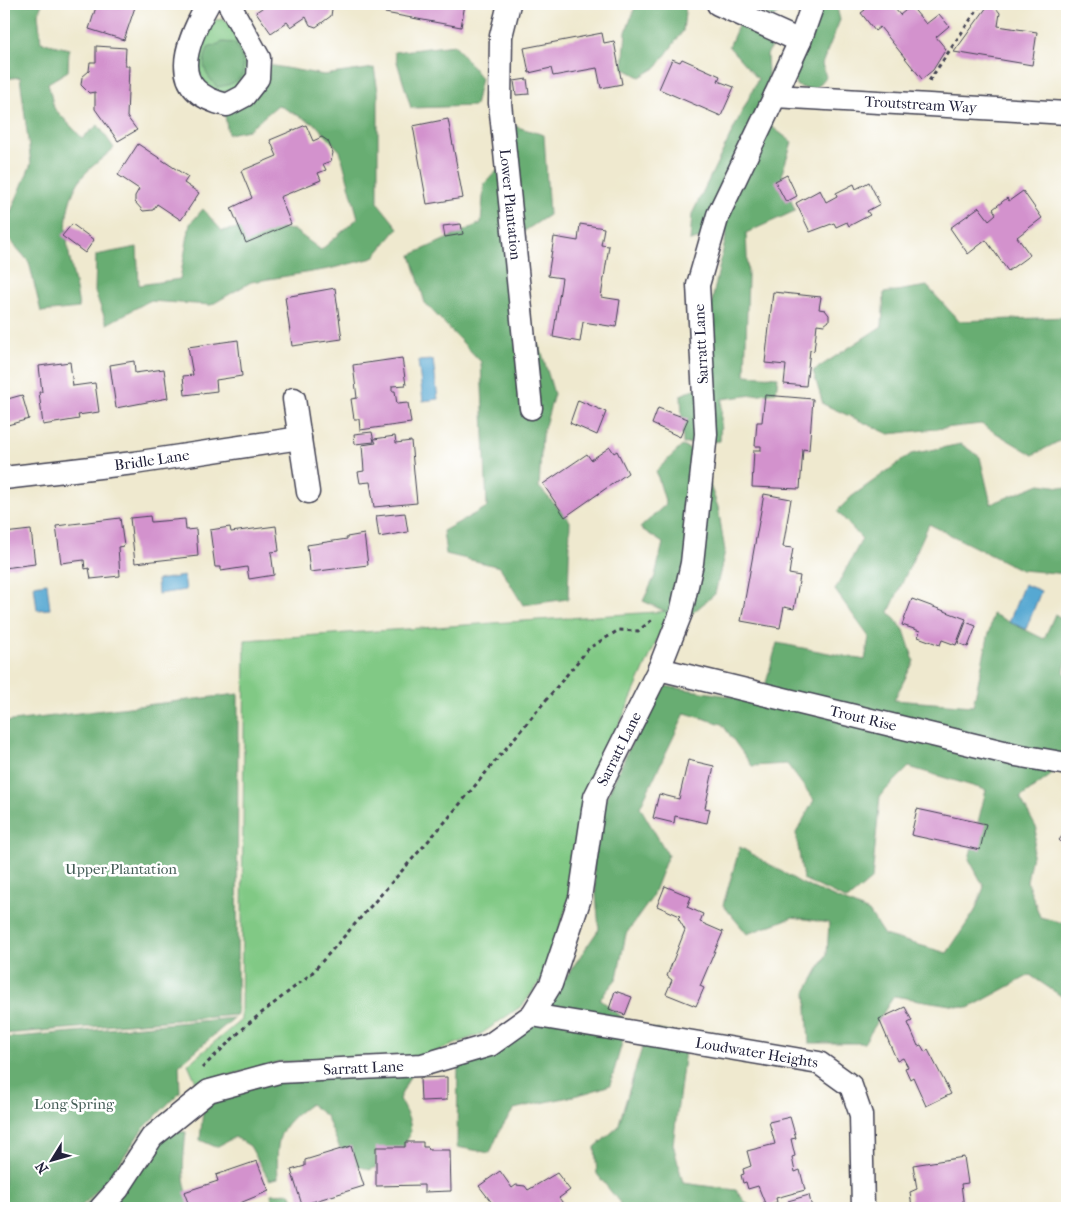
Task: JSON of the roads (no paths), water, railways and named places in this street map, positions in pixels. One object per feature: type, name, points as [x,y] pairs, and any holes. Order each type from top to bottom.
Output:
[{"type":"street","points":[[208,4],[187,48],[185,70],[194,91],[210,101],[227,105],[244,96],[258,78],[259,58],[229,4]]},
{"type":"street","name":"Lower Plantation","points":[[509,4],[500,36],[500,103],[531,408]]},
{"type":"street","points":[[718,4],[800,41]]},
{"type":"street","name":"Sarratt Lane","points":[[101,1208],[118,1189],[152,1137],[209,1091],[279,1072],[422,1064],[490,1045],[532,1015],[551,984],[580,898],[595,797],[659,669],[681,614],[692,563],[706,434],[698,285],[718,215],[800,41],[813,4]]},
{"type":"street","name":"Troutstream Way","points":[[775,96],[1067,113]]},
{"type":"street","points":[[294,399],[308,492]]},
{"type":"street","name":"Bridle Lane","points":[[4,478],[134,463],[300,438]]},
{"type":"street","name":"Trout Rise","points":[[659,669],[1007,752],[1067,764]]},
{"type":"street","name":"Loudwater Heights","points":[[532,1015],[819,1063],[851,1086],[861,1115],[863,1208]]},
{"type":"water","points":[[433,360],[438,399],[423,401],[418,361]]},
{"type":"water","points":[[184,576],[186,590],[158,594],[157,580]]},
{"type":"water","points":[[47,583],[50,609],[37,610],[34,585]]},
{"type":"water","points":[[1024,584],[1041,591],[1026,629],[1009,622]]},
{"type":"park label","name":"Upper Plantation","points":[[121,869]]},
{"type":"park label","name":"Long Spring","points":[[74,1104]]}]
